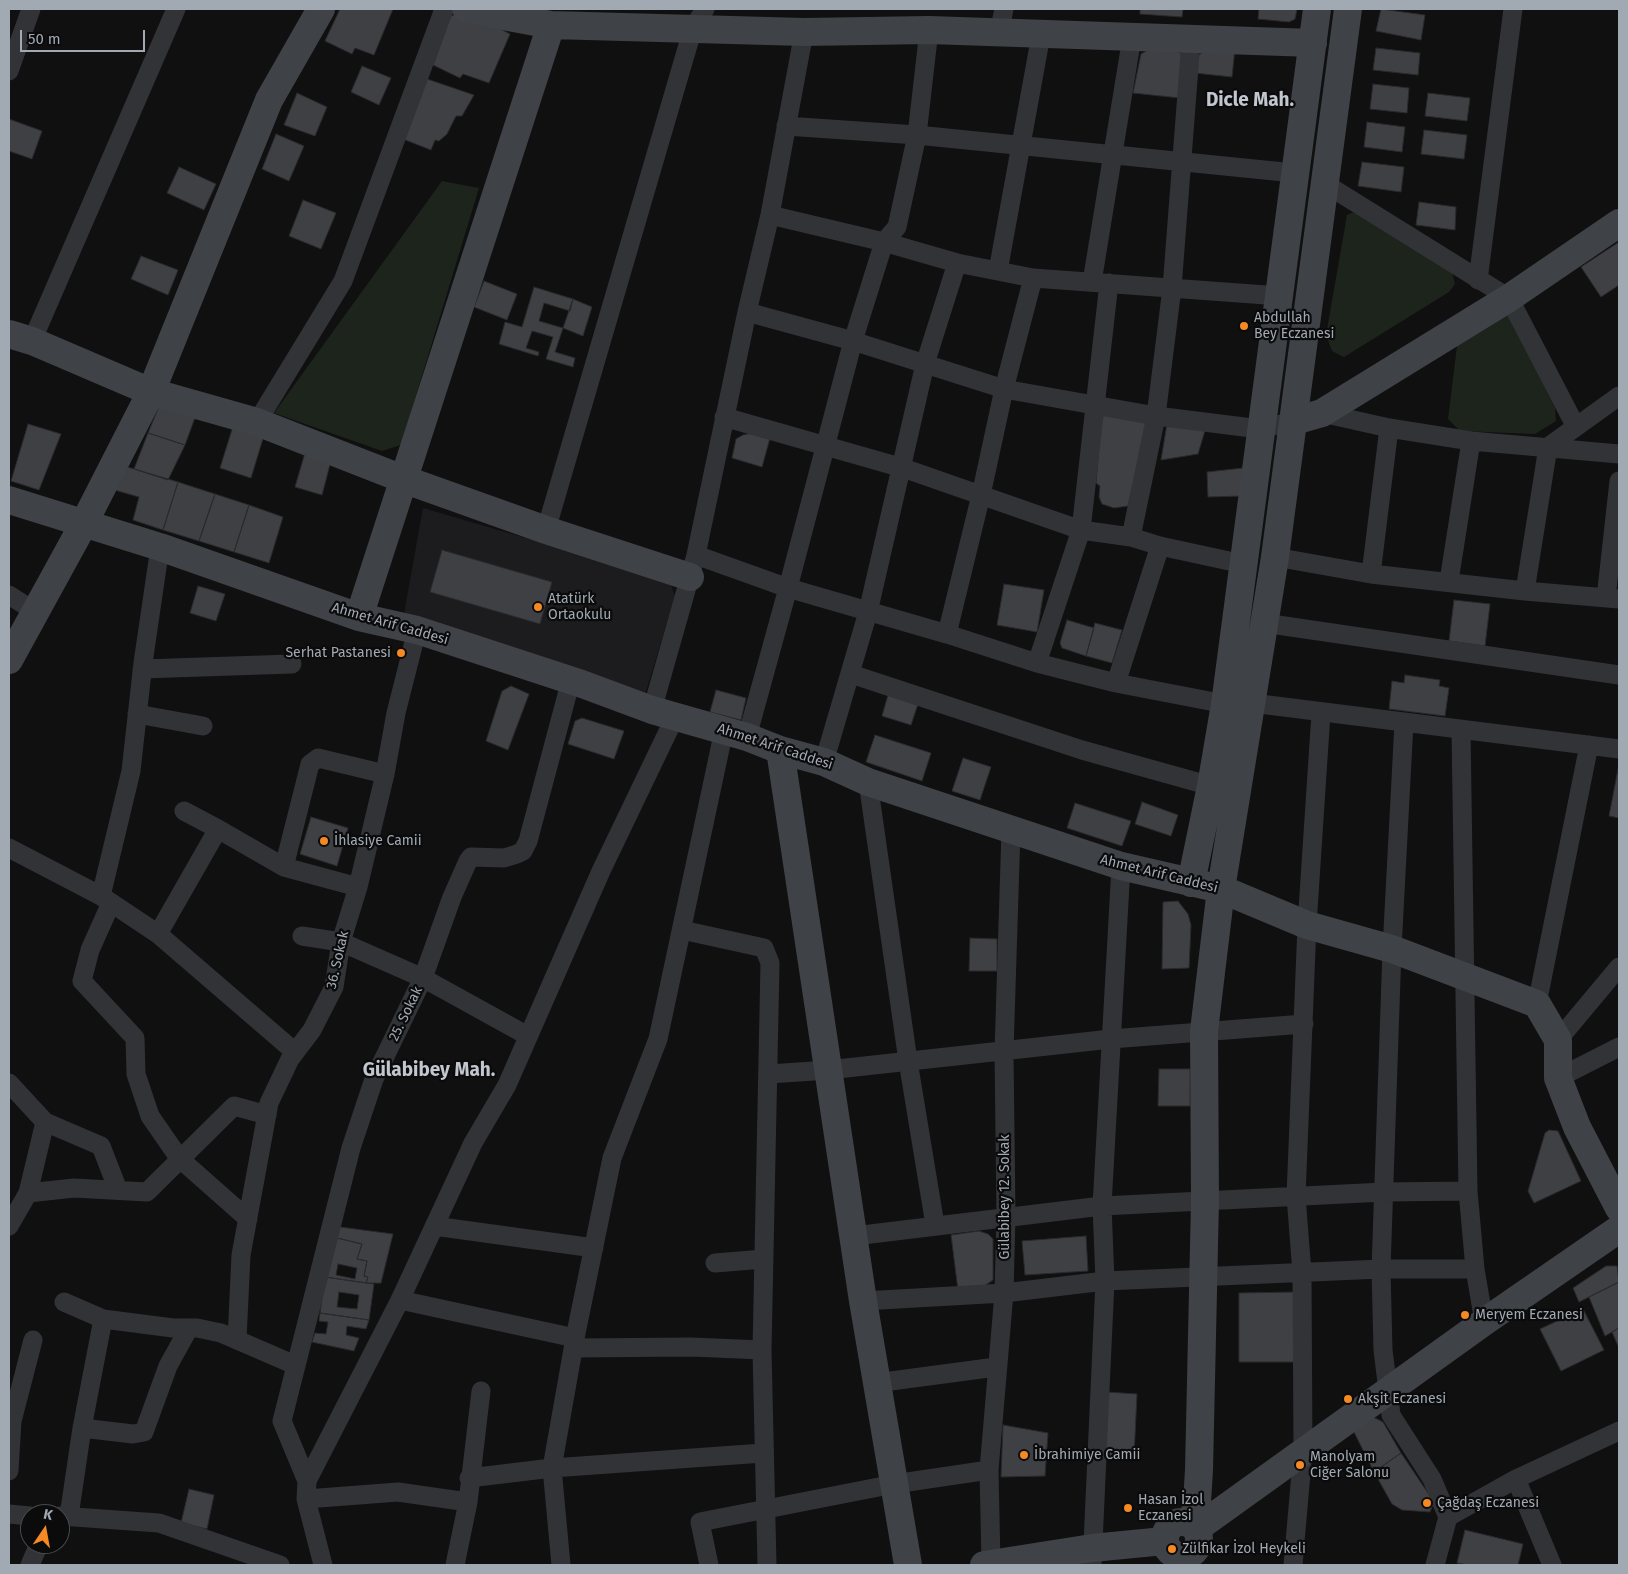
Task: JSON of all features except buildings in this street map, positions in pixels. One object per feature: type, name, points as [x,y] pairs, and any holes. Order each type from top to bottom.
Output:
[{"type":"street","points":[[9,71],[31,9]]},
{"type":"street","points":[[176,9],[20,337],[151,392],[257,422],[403,479],[546,530],[788,588],[947,634],[1037,663],[1116,683],[1225,704]]},
{"type":"street","points":[[9,660],[34,611],[83,525],[151,392],[269,100],[321,9]]},
{"type":"street","points":[[257,422],[343,281],[444,9]]},
{"type":"street","points":[[466,9],[551,25],[595,17],[699,18],[804,32],[929,30],[1002,21],[1041,35],[1132,37],[1190,41],[1313,43]]},
{"type":"street","points":[[1191,883],[1211,786],[1225,704],[1317,9]]},
{"type":"street","points":[[1194,1527],[1185,1522],[1170,1526],[1164,1541],[1170,1553],[1189,1560],[1199,1544],[1194,1527],[1199,1470],[1205,1201],[1204,1031],[1221,889],[1275,556],[1348,9]]},
{"type":"street","points":[[1478,280],[1514,9]]},
{"type":"street","points":[[546,530],[699,18]]},
{"type":"street","points":[[359,617],[551,25]]},
{"type":"street","points":[[561,1565],[552,1468],[612,1158],[658,1039],[682,930],[735,733],[788,588],[824,445],[853,341],[884,242],[897,227],[918,135],[929,30]]},
{"type":"street","points":[[468,1502],[398,1492],[307,1490],[400,1300],[473,1143],[507,1085],[601,871],[664,713],[746,312],[770,215],[804,32]]},
{"type":"street","points":[[998,271],[1023,145],[1041,35]]},
{"type":"street","points":[[1037,663],[1081,530],[1096,404],[1100,283],[1113,154],[1132,37]]},
{"type":"street","points":[[1131,537],[1156,416],[1172,288],[1183,160],[1190,41]]},
{"type":"street","points":[[786,126],[918,135],[1183,160],[1294,173]]},
{"type":"street","points":[[1324,183],[1509,298],[1576,427]]},
{"type":"street","points":[[770,215],[884,242],[957,263],[1033,278],[1280,296]]},
{"type":"street","points":[[746,312],[853,341],[1004,388],[1156,416],[1260,429],[1322,413],[1509,298],[1619,223]]},
{"type":"street","points":[[824,762],[852,674],[868,612],[903,468],[925,364],[957,263]]},
{"type":"street","points":[[947,634],[981,495],[1004,388],[1033,278]]},
{"type":"street","points":[[1525,591],[1548,447],[1619,396]]},
{"type":"street","points":[[1322,413],[1389,428],[1471,441],[1619,454]]},
{"type":"street","points":[[724,417],[903,468],[1081,530],[1131,537],[1160,546],[1243,564]]},
{"type":"street","points":[[1371,574],[1389,428]]},
{"type":"street","points":[[1449,581],[1471,441]]},
{"type":"street","points":[[1275,556],[1371,574],[1449,581],[1525,591],[1613,598],[1619,481]]},
{"type":"street","name":"Ahmet Arif Caddesi","points":[[9,500],[160,548],[359,617],[417,630],[571,680],[664,713],[735,733],[780,750],[824,762],[868,782],[1122,866],[1221,889],[1308,926],[1392,949],[1537,1004]]},
{"type":"street","points":[[1116,683],[1160,546]]},
{"type":"street","points":[[160,548],[142,669],[131,771],[106,899],[82,981],[135,1038],[136,1074],[150,1116],[179,1158],[248,1219]]},
{"type":"street","points":[[9,595],[34,611]]},
{"type":"street","points":[[1264,623],[1619,675]]},
{"type":"street","name":"36. Sokak","points":[[237,1340],[241,1255],[269,1103],[295,1052],[312,1030],[334,987],[341,942],[358,887],[386,774],[396,713],[417,630]]},
{"type":"street","points":[[142,669],[292,664]]},
{"type":"street","points":[[852,674],[1082,750],[1211,786]]},
{"type":"street","name":"25. Sokak","points":[[323,1565],[307,1490],[282,1421],[351,1148],[374,1079],[423,978],[452,897],[471,857],[504,858],[523,851],[528,841],[571,680]]},
{"type":"street","points":[[1252,703],[1619,749]]},
{"type":"street","points":[[1293,1565],[1304,1450],[1302,1273],[1296,1196],[1308,926],[1321,713]]},
{"type":"street","points":[[137,714],[203,726]]},
{"type":"street","points":[[1404,723],[1392,949],[1381,1270],[1383,1350],[1386,1391],[1391,1415],[1432,1479],[1448,1517],[1435,1565]]},
{"type":"street","points":[[1461,730],[1468,1191],[1475,1269],[1484,1322]]},
{"type":"street","points":[[1589,745],[1537,1004],[1558,1040],[1558,1078],[1577,1127],[1612,1176],[1619,1208]]},
{"type":"street","points":[[780,750],[863,1301],[908,1565]]},
{"type":"street","points":[[284,866],[310,764],[318,758],[386,774]]},
{"type":"street","points":[[868,782],[908,1061],[935,1225]]},
{"type":"street","points":[[184,811],[284,866],[358,887]]},
{"type":"street","points":[[158,934],[218,829]]},
{"type":"street","name":"Gülabibey 12. Sokak","points":[[988,1564],[990,1470],[996,1367],[1004,1293],[1006,1216],[1004,1052],[1011,830]]},
{"type":"street","points":[[9,848],[106,899],[158,934],[295,1052]]},
{"type":"street","points":[[1092,1556],[1105,1281],[1102,1206],[1122,866]]},
{"type":"street","points":[[682,930],[764,948],[770,963],[762,1350],[764,1509],[767,1565]]},
{"type":"street","points":[[302,936],[341,942],[423,978],[528,1036]]},
{"type":"street","points":[[1558,1040],[1619,967]]},
{"type":"street","points":[[769,1074],[828,1070],[1004,1052],[1111,1038],[1304,1024]]},
{"type":"street","points":[[1558,1078],[1619,1047]]},
{"type":"street","points":[[9,1083],[45,1122],[101,1146],[118,1190]]},
{"type":"street","points":[[28,1193],[74,1188],[147,1192],[179,1158],[234,1106],[267,1115]]},
{"type":"street","points":[[9,1226],[28,1193],[45,1122]]},
{"type":"street","points":[[854,1236],[1006,1216],[1102,1206],[1384,1192],[1468,1191]]},
{"type":"street","points":[[434,1226],[594,1248]]},
{"type":"street","points":[[1194,1527],[1619,1229]]},
{"type":"street","points":[[714,1263],[764,1259]]},
{"type":"street","points":[[863,1301],[1004,1293],[1105,1281],[1381,1270],[1475,1269]]},
{"type":"street","points":[[400,1300],[575,1343],[762,1350]]},
{"type":"street","points":[[64,1302],[103,1319],[221,1333],[295,1365]]},
{"type":"street","points":[[67,1504],[103,1319]]},
{"type":"street","points":[[82,1428],[133,1434],[144,1432],[168,1366],[189,1328]]},
{"type":"street","points":[[9,1471],[12,1421],[33,1340]]},
{"type":"street","points":[[876,1383],[996,1367]]},
{"type":"street","points":[[455,1565],[468,1502],[469,1478],[481,1391]]},
{"type":"street","points":[[1448,1517],[1516,1479],[1617,1438]]},
{"type":"street","points":[[469,1478],[552,1468],[763,1453]]},
{"type":"street","points":[[708,1565],[700,1522],[894,1484],[990,1470]]},
{"type":"street","points":[[1516,1479],[1552,1565]]},
{"type":"street","points":[[70,1516],[160,1523],[280,1565]]},
{"type":"street","points":[[988,1564],[1092,1556],[1164,1541]]},
{"type":"shaded area","points":[[442,181],[479,188],[401,445],[382,451],[274,413]]},
{"type":"shaded area","points":[[1359,210],[1452,273],[1455,284],[1449,292],[1344,357],[1332,351],[1326,335],[1347,215]]},
{"type":"shaded area","points":[[1509,314],[1555,408],[1556,421],[1535,434],[1460,431],[1448,419],[1458,338]]},
{"type":"shaded area","name":"Atatürk Ortaokulu","points":[[423,508],[669,580],[675,596],[645,695],[403,619]]},
{"type":"place","name":"Abdullah Bey Eczanesi","points":[[1244,326]]},
{"type":"place","name":"Atatürk Ortaokulu","points":[[538,607]]},
{"type":"place","name":"Serhat Pastanesi","points":[[401,653]]},
{"type":"place","name":"İhlasiye Camii","points":[[324,841]]},
{"type":"place","name":"Meryem Eczanesi","points":[[1465,1315]]},
{"type":"place","name":"Akşit Eczanesi","points":[[1348,1399]]},
{"type":"place","name":"İbrahimiye Camii","points":[[1024,1455]]},
{"type":"place","name":"Manolyam Ciğer Salonu","points":[[1300,1465]]},
{"type":"place","name":"Çağdaş Eczanesi","points":[[1427,1503]]},
{"type":"place","name":"Hasan İzol Eczanesi","points":[[1128,1508]]},
{"type":"place","name":"Zülfikar İzol Heykeli","points":[[1172,1549]]},
{"type":"district","name":"Dicle Mah.","points":[[1250,101]]},
{"type":"district","name":"Gülabibey Mah.","points":[[429,1071]]}]
